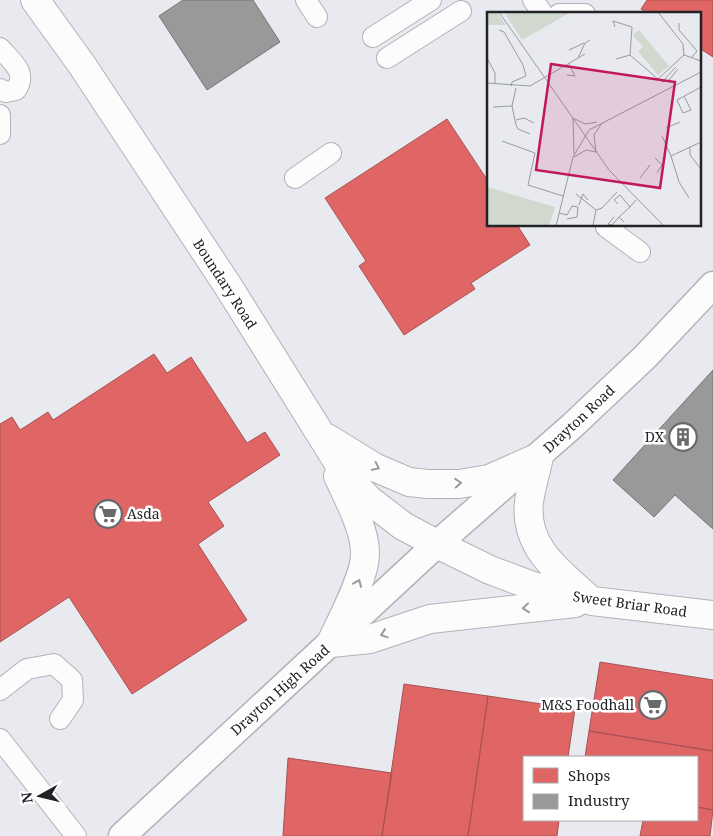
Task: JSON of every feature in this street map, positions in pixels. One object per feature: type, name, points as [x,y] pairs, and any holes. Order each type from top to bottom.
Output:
[{"type":"highway","name":"Boundary Road","points":[[35,0],[82,65],[228,286],[346,475],[368,499],[403,526],[437,544]]},
{"type":"highway","points":[[319,433],[374,467],[409,482],[460,484],[489,479],[539,457]]},
{"type":"highway","points":[[319,433],[362,532],[365,553],[362,572],[332,643],[370,639],[430,619],[592,601]]},
{"type":"highway","points":[[539,457],[529,503],[530,529],[537,547],[549,561],[592,601]]},
{"type":"highway","name":"Sweet Briar Road","points":[[437,544],[490,570],[534,586],[592,601],[713,615]]},
{"type":"main road","name":"Drayton Road","points":[[437,544],[539,457],[645,357],[713,285]]},
{"type":"main road","name":"Drayton High Road","points":[[122,836],[437,544]]},
{"type":"lane","points":[[306,0],[317,17]]},
{"type":"lane","points":[[373,37],[430,0]]},
{"type":"lane","points":[[533,0],[542,12]]},
{"type":"lane","points":[[387,58],[461,11]]},
{"type":"lane","points":[[0,48],[21,72],[21,82],[16,90],[6,92],[0,89]]},
{"type":"lane","points":[[0,115],[0,134]]},
{"type":"lane","points":[[296,178],[332,152]]},
{"type":"lane","points":[[606,227],[640,252]]},
{"type":"lane","points":[[0,690],[27,669],[54,664],[72,680],[73,700],[60,720]]},
{"type":"lane","points":[[0,739],[76,836]]},
{"type":"building: Shops","points":[[647,0],[713,0],[713,57],[700,49],[700,12],[645,12],[641,9]]},
{"type":"building: Shops","points":[[447,119],[487,179],[487,226],[518,226],[530,245],[471,283],[475,289],[404,335],[359,266],[366,261],[325,198]]},
{"type":"building: Shops","name":"Asda","points":[[154,354],[167,373],[191,357],[247,443],[265,432],[280,455],[208,502],[224,526],[198,544],[247,620],[132,694],[69,597],[0,642],[0,424],[12,417],[20,430],[48,412],[53,420]]},
{"type":"building: Shops","name":"M&S Foodhall","points":[[600,662],[713,680],[713,751],[589,731]]},
{"type":"building: Shops","points":[[404,684],[488,696],[468,836],[382,836]]},
{"type":"building: Shops","points":[[488,696],[575,709],[568,756],[523,756],[523,821],[559,821],[557,836],[468,836]]},
{"type":"building: Shops","points":[[589,731],[713,751],[713,810],[698,807],[698,756],[585,756]]},
{"type":"building: Shops","points":[[288,758],[392,773],[382,836],[283,836]]},
{"type":"building: Shops","points":[[698,807],[713,810],[710,836],[640,836],[643,821],[698,821]]},
{"type":"building: Industry","points":[[183,0],[253,0],[280,42],[207,90],[159,16]]},
{"type":"building: Industry","name":"DX","points":[[713,370],[713,529],[675,495],[654,517],[613,480]]},
{"type":"place","name":"DX","points":[[683,437]]},
{"type":"place","name":"Asda","points":[[108,514]]},
{"type":"place","name":"M&S Foodhall","points":[[653,705]]}]
